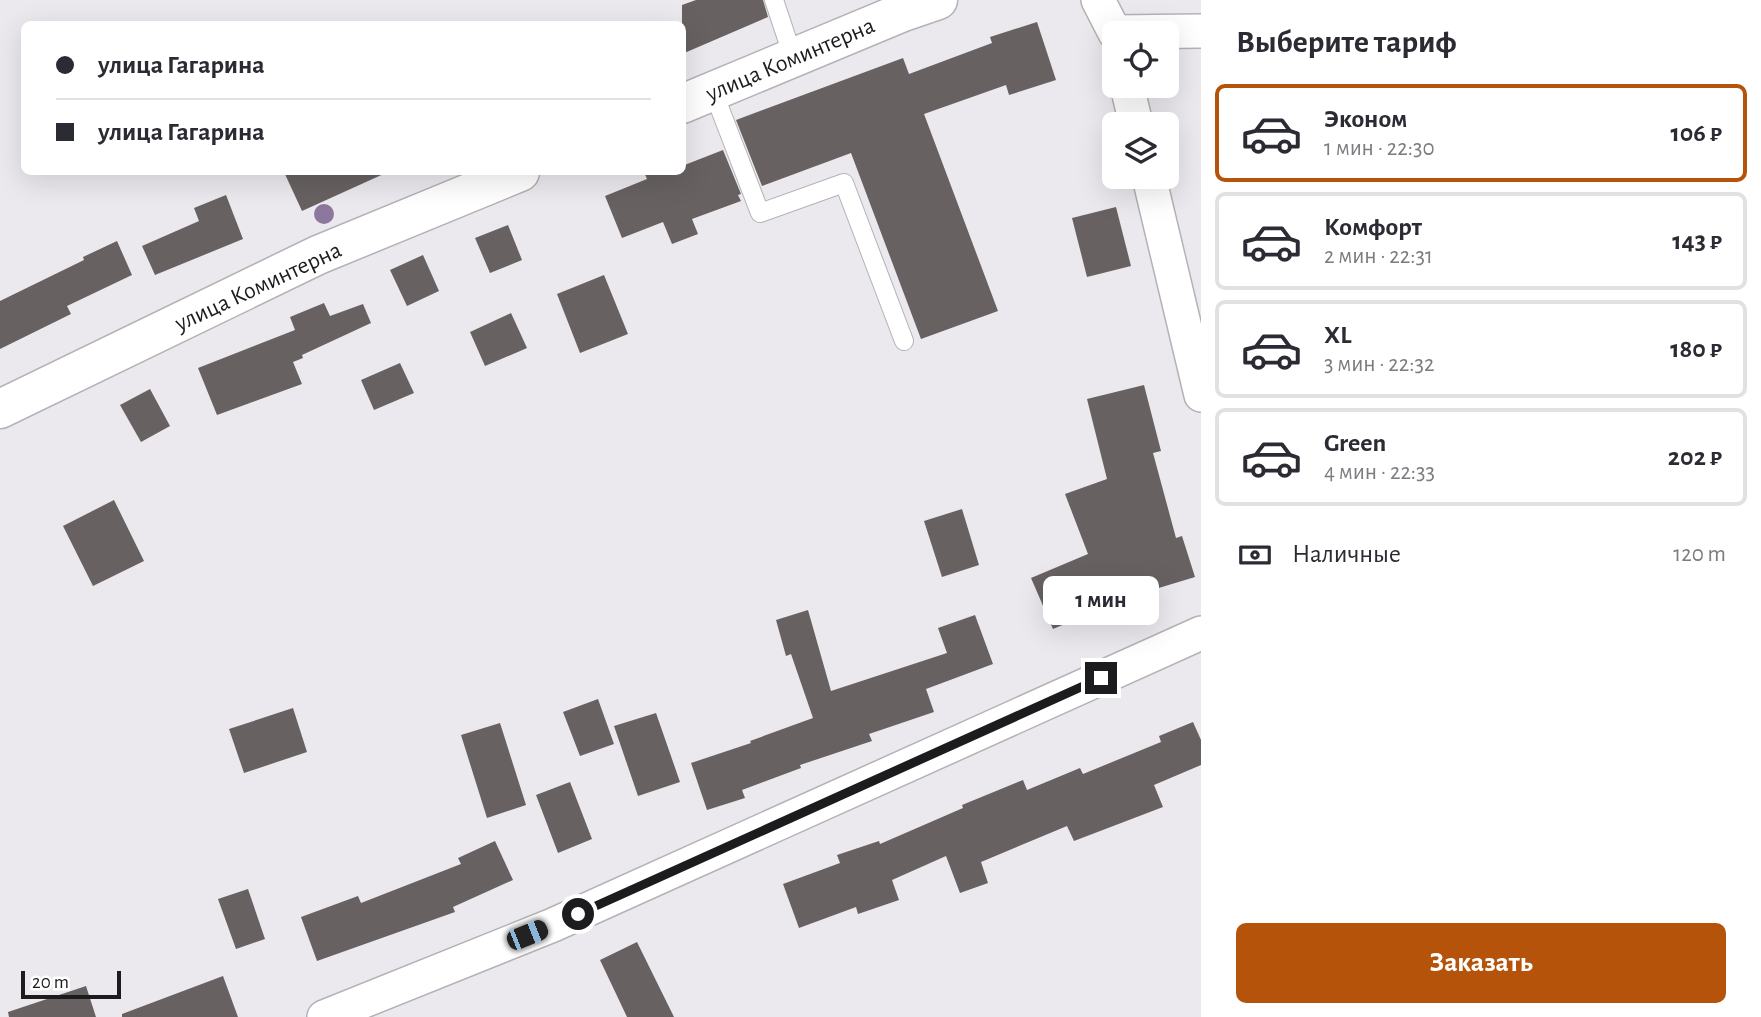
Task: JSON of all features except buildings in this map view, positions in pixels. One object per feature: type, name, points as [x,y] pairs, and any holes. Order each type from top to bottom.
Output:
[{"type":"street","name":"улица Коминтерна","points":[[698,97],[938,0]]},
{"type":"street","points":[[1098,0],[1109,21]]},
{"type":"street","points":[[1179,32],[1201,31]]},
{"type":"street","name":"улица Коминтерна","points":[[0,409],[318,255],[513,175]]},
{"type":"street","points":[[1152,189],[1201,395]]},
{"type":"street","points":[[324,1017],[552,925],[1201,633]]},
{"type":"lane","points":[[774,0],[793,57]]},
{"type":"lane","points":[[698,97],[760,213],[844,183],[905,341]]},
{"type":"route","points":[[578,914],[1101,678]]}]
